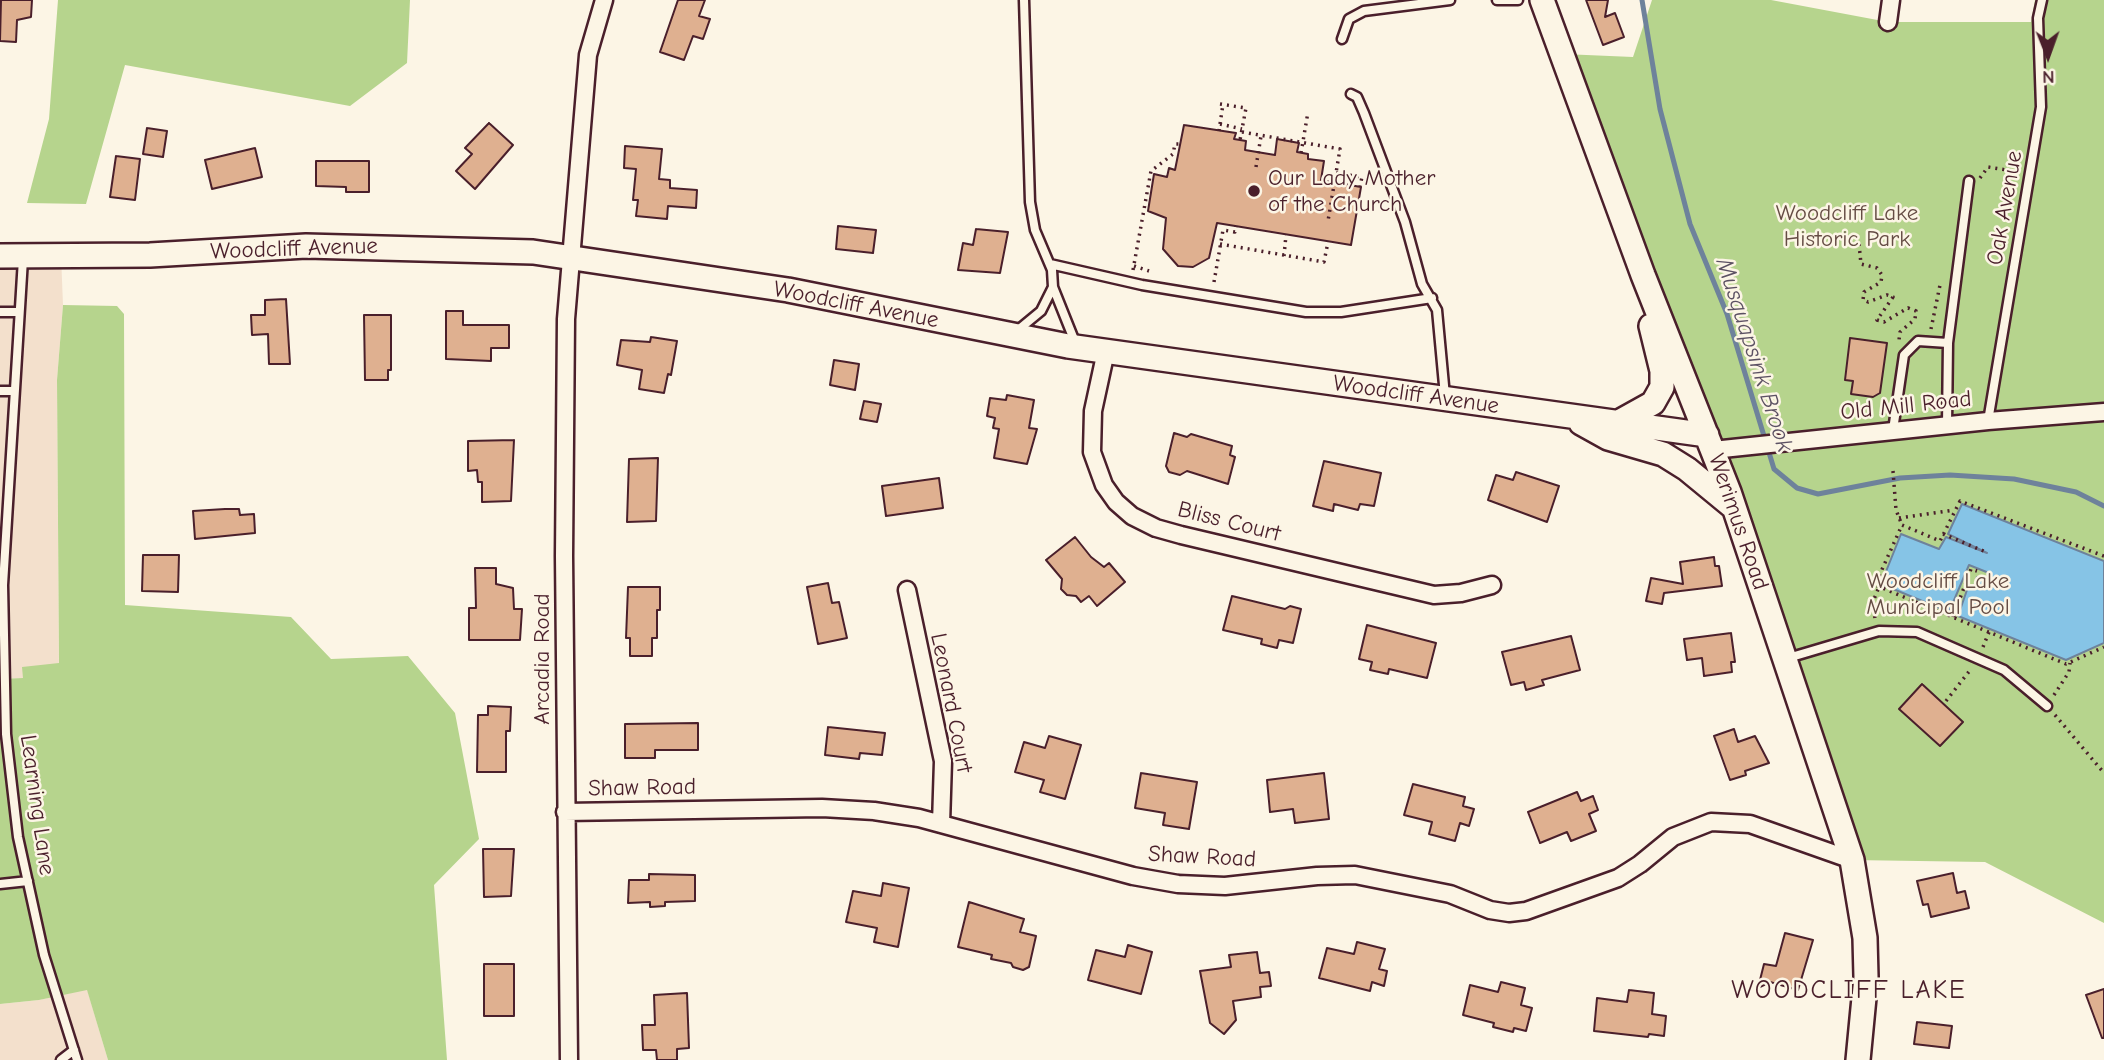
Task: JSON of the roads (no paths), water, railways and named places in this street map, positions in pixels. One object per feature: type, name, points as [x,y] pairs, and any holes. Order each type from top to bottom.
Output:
[{"type":"main road","name":"Werimus Road","points":[[1542,0],[1643,275],[1734,507],[1852,860],[1865,938],[1866,977],[1858,1060]]},
{"type":"main road","name":"Woodcliff Avenue","points":[[0,256],[387,246],[533,251],[789,290],[1006,336],[1617,423],[1710,443]]},
{"type":"main road","points":[[1617,423],[1653,403],[1661,387],[1662,370],[1647,311],[1643,275]]},
{"type":"main road","points":[[1573,417],[1589,430],[1608,439],[1663,454],[1687,469],[1734,507]]},
{"type":"street","name":"Arcadia Road","points":[[569,1060],[565,812],[566,319],[588,55],[604,0]]},
{"type":"street","points":[[1888,22],[1891,0]]},
{"type":"street","name":"Bliss Court","points":[[1106,351],[1093,411],[1092,452],[1104,485],[1132,516],[1156,528],[1434,595],[1461,593],[1492,585]]},
{"type":"street","name":"Old Mill Road","points":[[1710,443],[1752,445],[2104,412]]},
{"type":"street","name":"Leonard Court","points":[[906,590],[943,761],[940,824]]},
{"type":"street","name":"Shaw Road","points":[[565,812],[822,808],[874,811],[940,824],[1133,876],[1178,884],[1225,886],[1317,876],[1355,875],[1450,894],[1490,910],[1508,913],[1526,911],[1618,877],[1640,864],[1673,837],[1711,822],[1750,824],[1852,860]]},
{"type":"lane","points":[[1024,0],[1030,202],[1035,230],[1050,264],[1053,287],[1072,340],[1079,347]]},
{"type":"lane","points":[[1342,39],[1349,19],[1364,11],[1450,0]]},
{"type":"lane","points":[[1497,0],[1518,0]]},
{"type":"lane","name":"Oak Avenue","points":[[1988,421],[2032,173],[2041,107],[2038,18],[2042,0]]},
{"type":"lane","points":[[1351,94],[1357,97],[1364,113],[1405,222],[1422,284],[1432,298],[1439,319],[1445,399]]},
{"type":"lane","points":[[1947,425],[1948,343],[1969,181]]},
{"type":"lane","name":"Learning Lane","points":[[23,256],[3,585],[3,703],[19,836],[28,881],[44,955],[77,1060]]},
{"type":"lane","points":[[1050,264],[1131,283],[1306,312],[1341,312],[1432,298]]},
{"type":"lane","points":[[1006,336],[1036,316],[1053,287]]},
{"type":"lane","points":[[0,312],[19,312]]},
{"type":"lane","points":[[1893,430],[1904,355],[1918,341],[1948,343]]},
{"type":"lane","points":[[0,391],[14,391]]},
{"type":"lane","points":[[1785,660],[1879,631],[1895,629],[1917,632],[1979,657],[2027,686],[2047,706]]},
{"type":"lane","points":[[0,884],[28,881]]},
{"type":"lane","points":[[61,1060],[74,1050]]},
{"type":"water","points":[[1962,504],[2104,561],[2104,643],[2066,660],[1958,616],[1968,587],[1974,586],[1977,577],[1986,580],[1989,573],[1969,565],[1949,612],[1881,584],[1901,534],[1939,549],[1946,537],[1987,553],[1948,534]]},
{"type":"waterway","name":"Musquapsink Brook","points":[[1642,0],[1660,109],[1690,224],[1727,314],[1774,469],[1797,488],[1818,494],[1900,478],[1950,475],[2014,479],[2076,492],[2104,506]]},
{"type":"place","name":"Our Lady Mother of the Church","points":[[1254,191]]},
{"type":"district","name":"WOODCLIFF LAKE","points":[[1849,991]]},
{"type":"park label","name":"Woodcliff Lake Historic Park","points":[[1847,226]]},
{"type":"park label","name":"Woodcliff Lake Municipal Pool","points":[[1938,594]]}]
